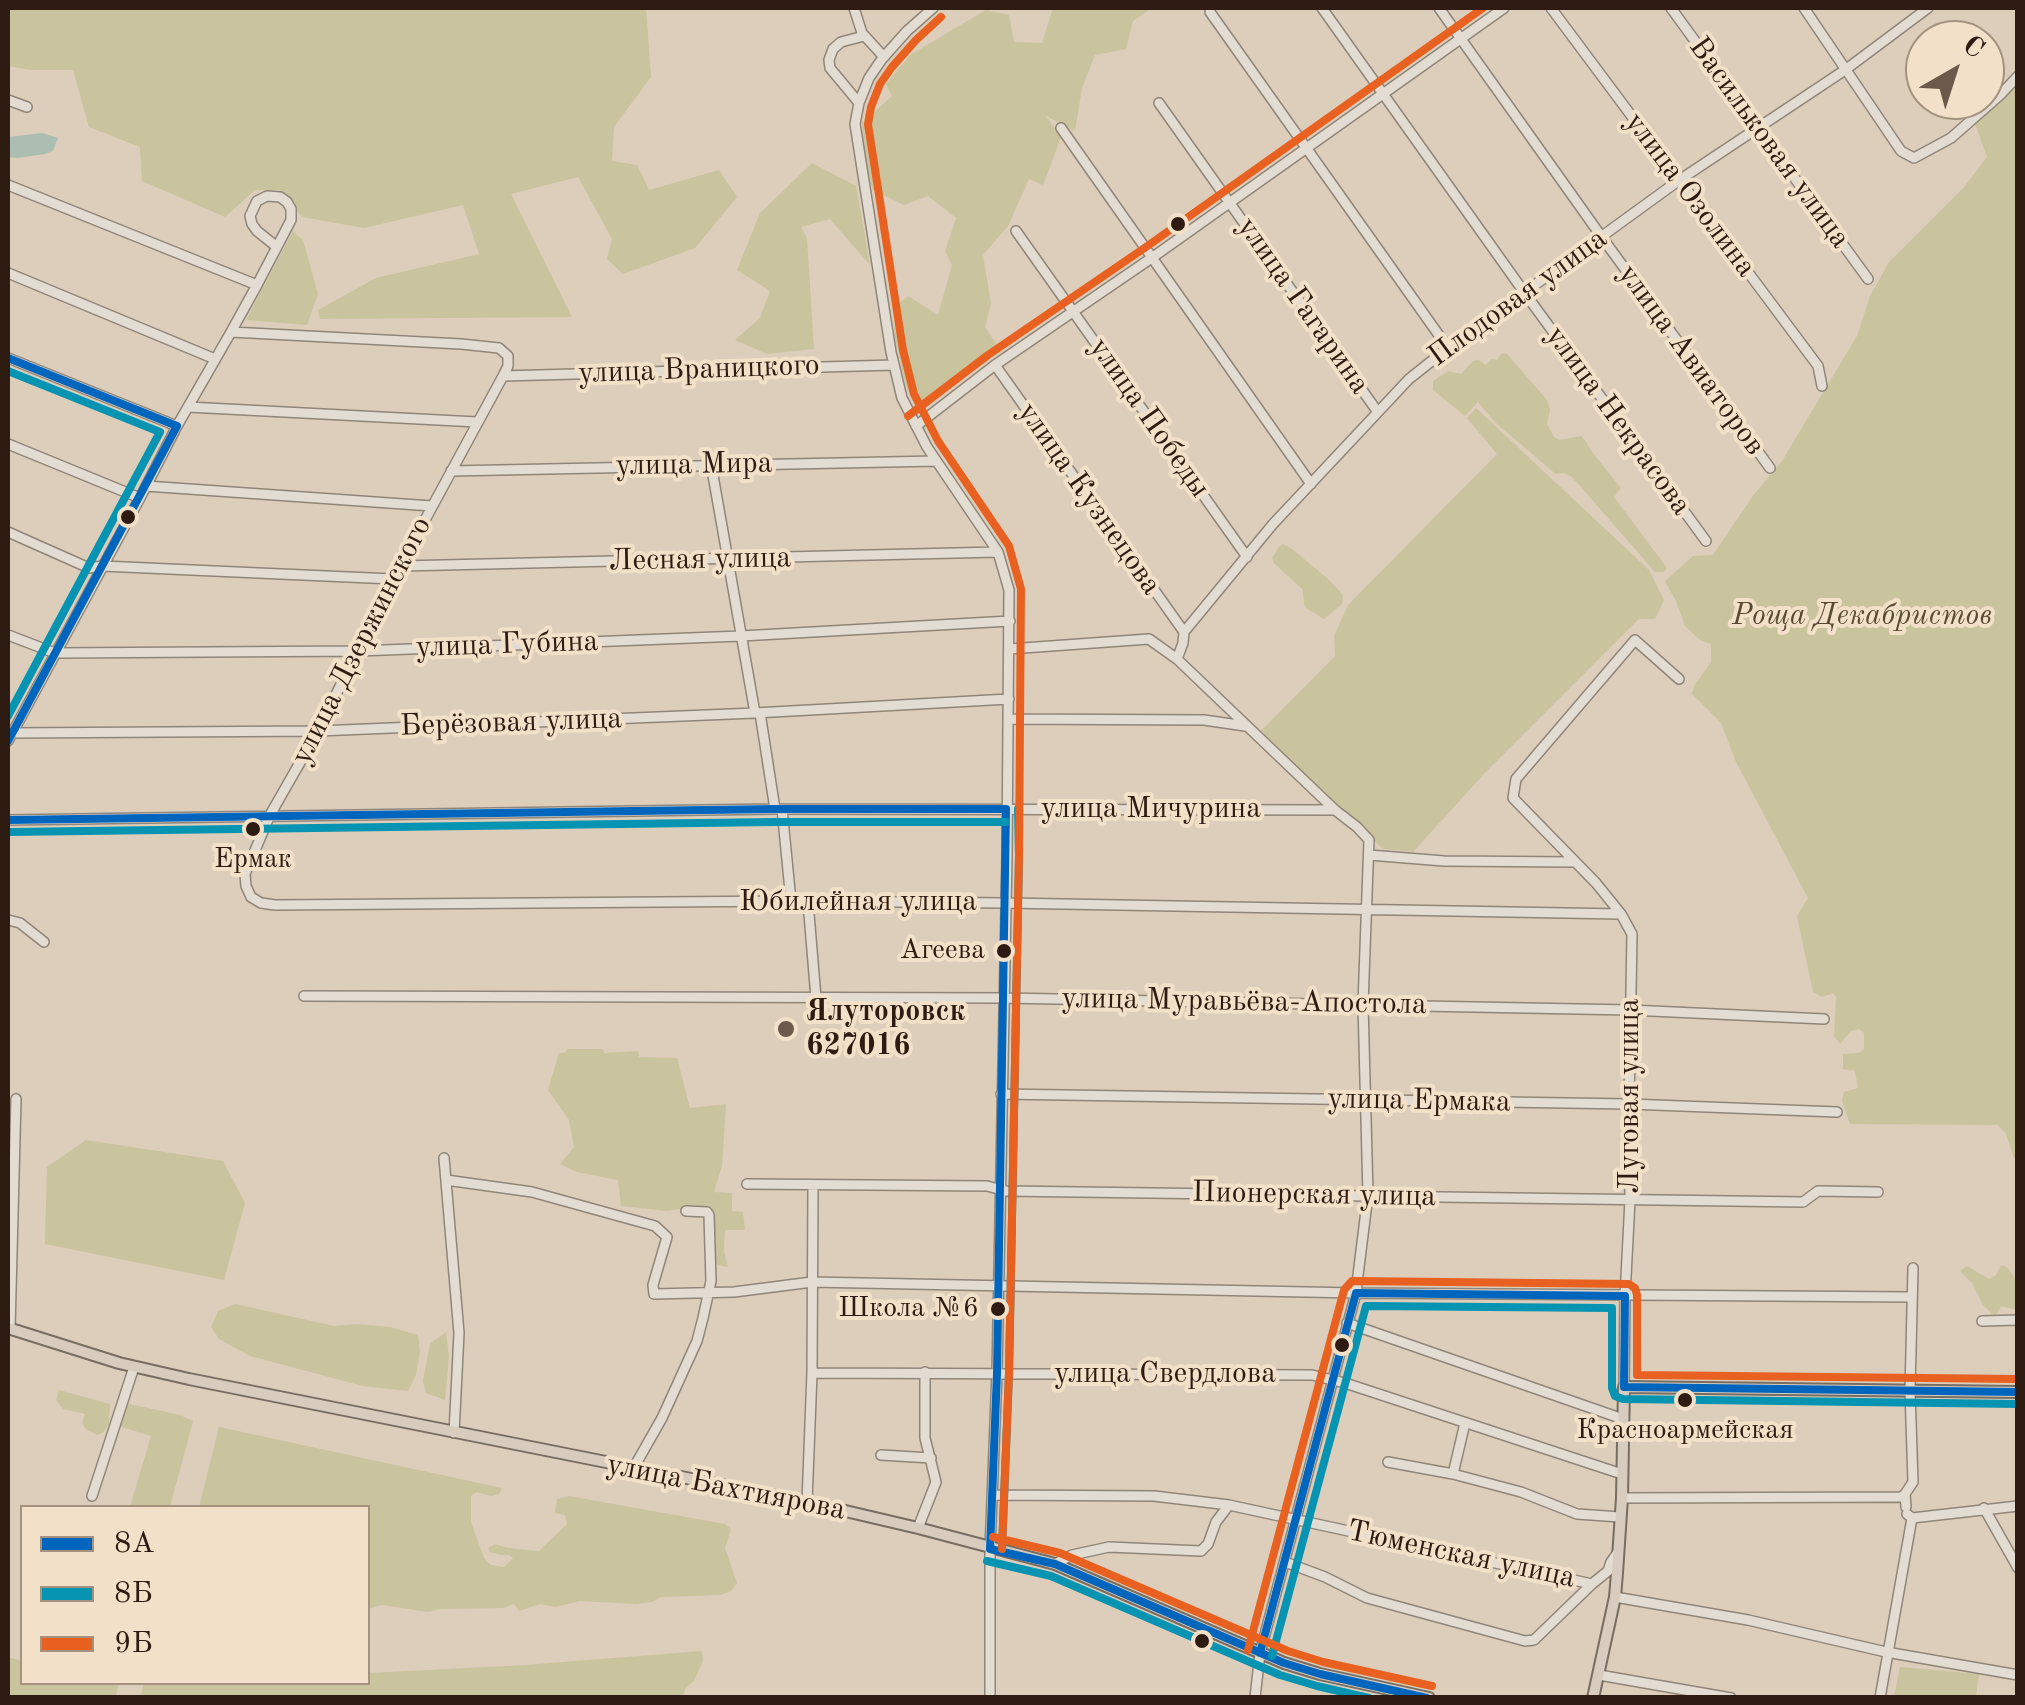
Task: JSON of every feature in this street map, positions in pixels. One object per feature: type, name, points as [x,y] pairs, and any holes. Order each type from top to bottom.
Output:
[{"type":"main road","name":"улица Бахтиярова","points":[[9,1329],[134,1366],[808,1502],[918,1528],[1055,1564],[1320,1674],[1429,1698]]},
{"type":"main road","points":[[1624,1387],[2018,1392]]},
{"type":"main road","name":"Луговая улица","points":[[1593,1698],[1615,1598],[1624,1387]]},
{"type":"street","points":[[854,8],[864,36],[884,57]]},
{"type":"street","points":[[933,8],[907,31],[869,78],[854,124],[902,398],[936,460],[998,552],[1009,590],[990,1698]]},
{"type":"street","name":"улица Некрасова","points":[[1322,8],[1706,541]]},
{"type":"street","name":"улица Авиаторов","points":[[1439,8],[1770,468]]},
{"type":"street","points":[[916,426],[995,365],[1504,8]]},
{"type":"street","name":"улица Озолина","points":[[1551,8],[1818,366],[1822,386]]},
{"type":"street","name":"Васильковая улица","points":[[1671,8],[1868,279]]},
{"type":"street","points":[[1804,8],[1902,151],[1914,158],[1951,138],[2018,76]]},
{"type":"street","name":"Плодовая улица","points":[[1177,659],[1184,632],[1246,557],[1409,379],[1678,181],[1845,70],[1922,9]]},
{"type":"street","points":[[1210,12],[1448,348]]},
{"type":"street","points":[[858,103],[830,68],[829,60],[841,42],[864,36]]},
{"type":"street","points":[[8,100],[27,107]]},
{"type":"street","name":"улица Гагарина","points":[[1160,104],[1377,412]]},
{"type":"street","points":[[1061,128],[1311,484]]},
{"type":"street","points":[[8,185],[257,285]]},
{"type":"street","points":[[10,737],[177,426],[231,332],[257,285],[277,247],[291,220],[290,209],[280,198],[267,196],[252,208],[252,224],[277,247]]},
{"type":"street","name":"улица Победы","points":[[1016,232],[1246,557]]},
{"type":"street","points":[[8,274],[216,359]]},
{"type":"street","points":[[231,332],[499,348],[508,356],[506,371]]},
{"type":"street","points":[[8,358],[177,426]]},
{"type":"street","name":"улица Враницкого","points":[[506,371],[894,364]]},
{"type":"street","name":"улица Кузнецова","points":[[995,365],[1184,632]]},
{"type":"street","name":"улица Дзержинского","points":[[274,905],[251,898],[245,874],[270,815],[318,732],[393,580],[506,371]]},
{"type":"street","points":[[188,407],[477,422]]},
{"type":"street","points":[[8,444],[140,498]]},
{"type":"street","name":"улица Мира","points":[[452,470],[936,460]]},
{"type":"street","points":[[712,464],[741,636],[779,809],[791,901]]},
{"type":"street","points":[[146,486],[432,506]]},
{"type":"street","points":[[8,532],[89,568],[393,580]]},
{"type":"street","name":"Лесная улица","points":[[401,566],[998,552]]},
{"type":"street","name":"улица Губина","points":[[8,634],[55,652],[358,651],[1010,622]]},
{"type":"street","name":"улица Кузнецова","points":[[1010,649],[1150,639],[1177,659],[1357,827],[1369,840],[1369,855]]},
{"type":"street","name":"Луговая улица","points":[[1624,1387],[1632,934],[1596,884],[1513,798],[1516,779],[1635,640],[1680,679]]},
{"type":"street","name":"Берёзовая улица","points":[[10,737],[318,732],[1010,700]]},
{"type":"street","points":[[1008,719],[1204,720],[1248,727]]},
{"type":"street","name":"улица Мичурина","points":[[8,820],[779,809],[1335,810]]},
{"type":"street","points":[[1256,1698],[1260,1652],[1356,1293],[1368,1196],[1363,1004],[1369,855],[1444,862],[1574,862]]},
{"type":"street","name":"Юбилейная улица","points":[[274,905],[791,901],[1620,914]]},
{"type":"street","points":[[808,902],[816,998]]},
{"type":"street","points":[[8,920],[20,923],[44,942]]},
{"type":"street","name":"улица Муравьёва-Апостола","points":[[304,996],[1004,998],[1630,1010],[1824,1020]]},
{"type":"street","name":"улица Ермака","points":[[1002,1094],[1629,1104],[1837,1112]]},
{"type":"street","points":[[9,1329],[16,1099]]},
{"type":"street","points":[[444,1158],[458,1333],[454,1433]]},
{"type":"street","points":[[446,1180],[532,1192],[656,1226],[667,1237],[654,1294],[812,1282],[1356,1293],[1911,1297]]},
{"type":"street","name":"Пионерская улица","points":[[747,1184],[999,1188],[1006,1192],[1803,1202],[1818,1191],[1878,1192]]},
{"type":"street","points":[[808,1502],[813,1186]]},
{"type":"street","points":[[633,1469],[662,1418],[697,1341],[711,1282],[709,1215],[686,1211]]},
{"type":"street","points":[[1622,1498],[1905,1494],[1913,1482],[1910,1391],[1914,1268]]},
{"type":"street","points":[[1982,1322],[2018,1320]]},
{"type":"street","points":[[1347,1323],[1623,1419]]},
{"type":"street","points":[[92,1496],[134,1366]]},
{"type":"street","points":[[918,1528],[936,1482],[925,1438],[924,1372]]},
{"type":"street","name":"улица Свердлова","points":[[812,1373],[1312,1375],[1622,1474]]},
{"type":"street","points":[[1453,1474],[1465,1423]]},
{"type":"street","points":[[881,1455],[931,1458]]},
{"type":"street","points":[[1388,1462],[1520,1492],[1577,1514],[1620,1518]]},
{"type":"street","points":[[1880,1698],[1908,1513],[1905,1494]]},
{"type":"street","name":"Тюменская улица","points":[[993,1495],[1154,1496],[1230,1505],[1592,1584],[1608,1572],[1618,1552]]},
{"type":"street","points":[[1055,1564],[1072,1555],[1109,1547],[1201,1550],[1230,1505]]},
{"type":"street","points":[[1908,1513],[2018,1506]]},
{"type":"street","points":[[1984,1508],[2018,1568]]},
{"type":"street","points":[[1285,1562],[1367,1598],[1525,1640],[1534,1640],[1592,1584]]},
{"type":"street","name":"Тюменская улица","points":[[1615,1598],[1748,1620],[1886,1652],[2018,1675]]},
{"type":"street","points":[[1598,1674],[1731,1698]]},
{"type":"green space","points":[[8,8],[646,8],[651,77],[614,127],[612,161],[637,165],[649,190],[719,170],[737,197],[695,248],[623,274],[607,259],[612,239],[578,177],[511,194],[572,317],[320,319],[318,310],[376,278],[479,254],[463,205],[364,228],[302,217],[280,190],[255,190],[225,217],[142,181],[140,147],[89,127],[73,70],[8,66]]},
{"type":"green space","points":[[1053,8],[1152,8],[1133,21],[1126,49],[1095,55],[1082,88],[1075,131],[1046,116],[1061,137],[1043,185],[1029,179],[1008,226],[983,255],[991,304],[985,327],[1001,351],[917,411],[905,383],[894,333],[895,307],[908,296],[938,315],[952,265],[945,251],[956,218],[928,196],[904,205],[873,190],[864,158],[862,123],[892,96],[886,84],[910,55],[986,10],[1009,15],[1014,42],[1042,43]]},
{"type":"green space","name":"Роща Декабристов","points":[[2017,83],[2017,1158],[1998,1125],[1850,1124],[1842,1101],[1844,1092],[1858,1088],[1855,1071],[1843,1069],[1843,1054],[1864,1049],[1864,1033],[1859,1029],[1851,1031],[1840,1044],[1834,1036],[1836,997],[1833,993],[1822,997],[1813,992],[1797,916],[1808,898],[1736,762],[1721,723],[1692,694],[1711,662],[1711,644],[1685,626],[1665,581],[1693,556],[1713,555],[1782,461],[1857,336],[1870,296],[1889,262],[1965,186],[1987,157],[1975,124],[1979,120],[2005,120],[2005,95]]},
{"type":"green space","points":[[812,163],[856,186],[870,265],[830,219],[801,227],[807,238],[814,349],[767,354],[735,340],[760,318],[770,291],[737,270],[760,213]]},
{"type":"green space","points":[[293,231],[303,240],[318,294],[307,325],[246,320]]},
{"type":"green space","points":[[1502,353],[1547,400],[1547,424],[1554,437],[1559,440],[1582,436],[1621,488],[1614,497],[1667,568],[1664,572],[1655,572],[1573,478],[1552,471],[1495,422],[1478,402],[1465,416],[1433,390],[1433,381],[1448,371],[1461,374],[1473,361],[1486,365]]},
{"type":"green space","points":[[1476,408],[1649,570],[1664,600],[1655,619],[1639,619],[1483,775],[1413,852],[1383,849],[1261,731],[1335,656],[1334,636],[1348,605],[1497,454],[1467,418]]},
{"type":"green space","points":[[1283,544],[1343,595],[1342,604],[1324,619],[1306,608],[1303,590],[1274,563],[1272,558]]},
{"type":"green space","points":[[568,1049],[638,1051],[639,1057],[677,1058],[690,1108],[726,1104],[722,1166],[714,1192],[732,1193],[732,1211],[743,1212],[745,1230],[725,1230],[728,1267],[713,1264],[712,1209],[697,1206],[667,1211],[621,1206],[618,1180],[577,1172],[560,1164],[574,1147],[569,1120],[548,1090],[559,1053]]},
{"type":"green space","points":[[86,1140],[223,1161],[245,1203],[224,1280],[45,1244],[47,1167]]},
{"type":"green space","points":[[2001,1265],[2017,1281],[2017,1310],[2001,1306],[1995,1317],[1960,1271],[1967,1266],[1989,1279]]},
{"type":"green space","points":[[235,1304],[334,1326],[390,1327],[418,1335],[416,1375],[408,1391],[363,1386],[250,1356],[219,1339],[211,1327],[218,1311]]},
{"type":"green space","points":[[446,1332],[449,1356],[445,1400],[426,1393],[423,1381],[430,1344]]},
{"type":"green space","points":[[59,1390],[110,1404],[109,1423],[104,1432],[97,1435],[86,1429],[82,1423],[85,1414],[63,1409],[56,1400]]},
{"type":"green space","points":[[125,1403],[193,1421],[171,1505],[131,1505],[151,1436],[119,1426]]},
{"type":"green space","points":[[219,1427],[502,1488],[499,1494],[477,1492],[471,1496],[471,1522],[484,1558],[491,1565],[504,1567],[513,1558],[490,1552],[488,1548],[495,1544],[539,1551],[567,1524],[565,1515],[555,1513],[557,1499],[569,1496],[725,1524],[731,1529],[725,1548],[737,1583],[731,1591],[720,1595],[661,1597],[637,1604],[580,1601],[555,1607],[540,1604],[519,1611],[514,1604],[504,1608],[428,1612],[382,1605],[370,1608],[370,1505],[200,1505]]},
{"type":"green space","points":[[702,1651],[703,1661],[683,1697],[141,1697],[143,1685],[370,1685],[370,1673]]},
{"type":"green space","points":[[8,1657],[20,1660],[20,1685],[118,1685],[116,1697],[8,1697]]},
{"type":"green space","points":[[1900,1667],[1979,1674],[1976,1697],[1894,1697]]},
{"type":"shaded area","points":[[42,133],[58,138],[53,151],[8,157],[8,137]]},
{"type":"transit line","name":"9Б","points":[[908,416],[988,355],[1483,8]]},
{"type":"transit line","name":"9Б","points":[[941,17],[916,40],[880,84],[868,124],[903,350],[914,394],[938,441],[1009,546],[1021,589],[1009,1373],[1002,1549]]},
{"type":"transit line","name":"8А","points":[[8,358],[177,426],[8,741]]},
{"type":"transit line","name":"8Б","points":[[8,371],[160,432],[8,716]]},
{"type":"transit line","name":"8А","points":[[8,820],[1006,809]]},
{"type":"transit line","name":"8А","points":[[990,1549],[997,1373],[1006,809]]},
{"type":"transit line","name":"8Б","points":[[1002,1549],[1009,1373],[1018,809]]},
{"type":"transit line","name":"8Б","points":[[8,832],[1006,822]]},
{"type":"transit line","name":"9Б","points":[[1248,1650],[1344,1290],[1352,1281],[1629,1284],[1637,1295],[1637,1375],[2018,1379]]},
{"type":"transit line","name":"8А","points":[[1260,1653],[1356,1293],[1625,1296],[1624,1387],[2018,1392]]},
{"type":"transit line","name":"8Б","points":[[1272,1656],[1366,1306],[1612,1308],[1612,1388],[1615,1396],[1623,1399],[2018,1404]]},
{"type":"transit line","name":"9Б","points":[[993,1537],[1060,1553],[1288,1651],[1432,1686]]},
{"type":"transit line","name":"8А","points":[[990,1549],[1055,1564],[1284,1663],[1427,1698]]},
{"type":"transit line","name":"8Б","points":[[987,1561],[1051,1576],[1280,1675],[1369,1698]]},
{"type":"place","name":"Ермак","points":[[253,829]]},
{"type":"place","name":"Агеева","points":[[1004,951]]},
{"type":"place","name":"Ялуторовск 627016","points":[[786,1029]]},
{"type":"place","name":"Школа №6","points":[[998,1309]]},
{"type":"place","name":"Красноармейская","points":[[1685,1400]]}]
